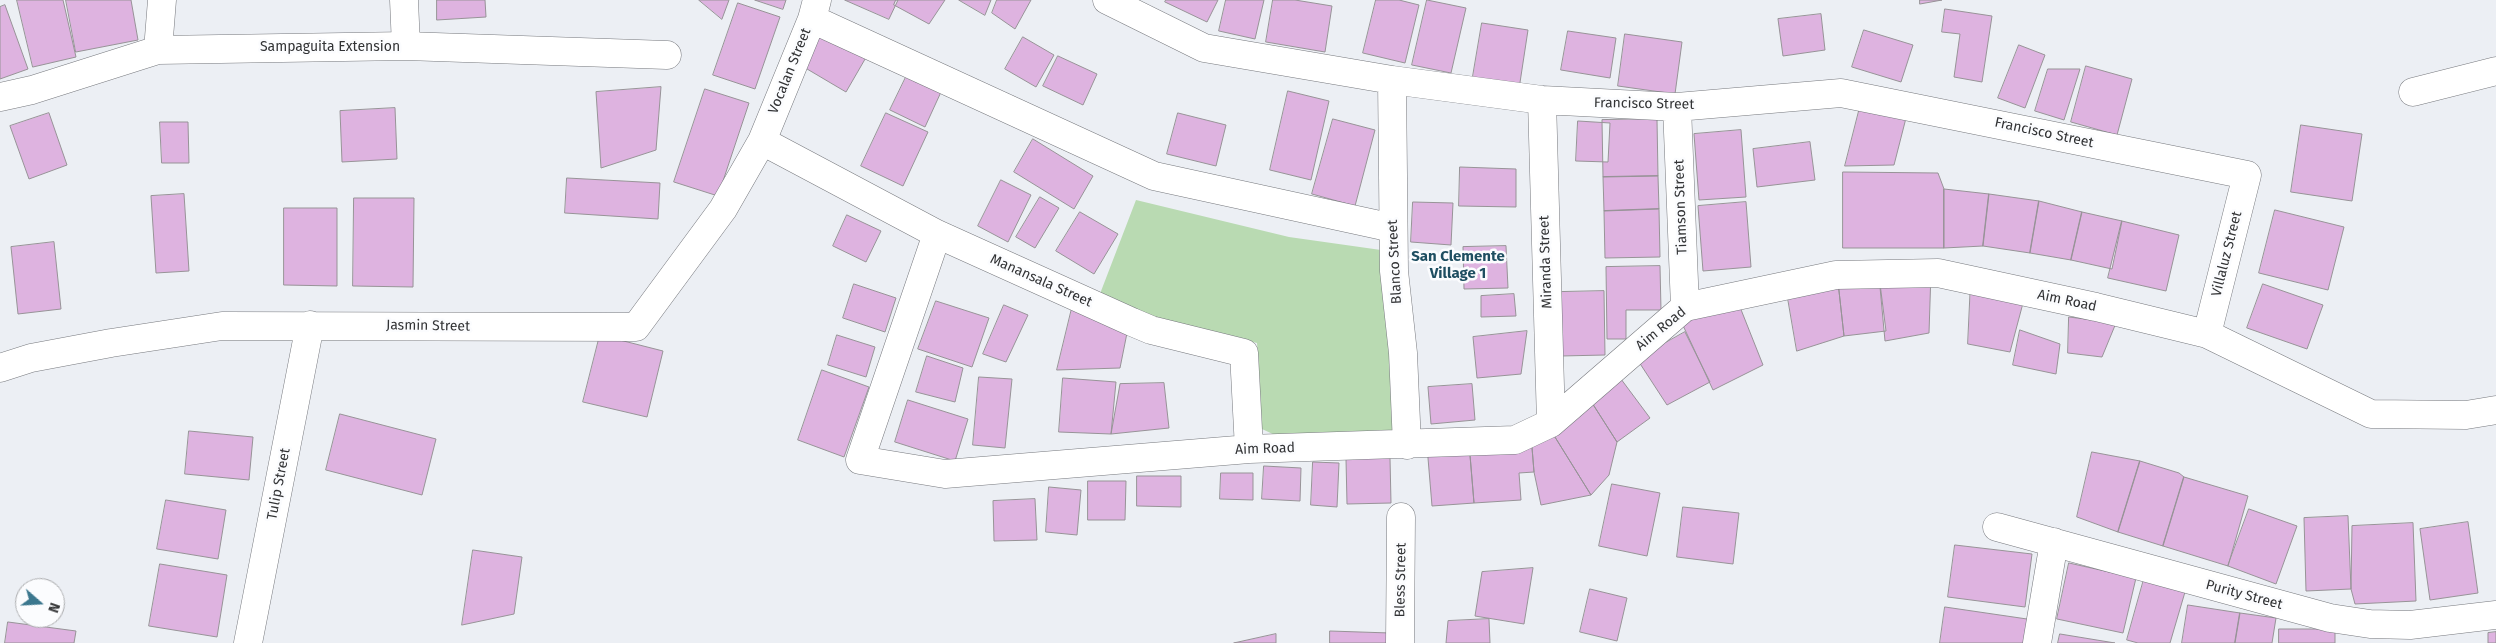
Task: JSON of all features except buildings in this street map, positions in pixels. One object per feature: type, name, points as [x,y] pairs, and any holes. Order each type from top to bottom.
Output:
[{"type":"street","points":[[158,50],[162,0]]},
{"type":"street","points":[[404,0],[406,46]]},
{"type":"street","name":"Francisco Street","points":[[1107,0],[1204,48],[1392,80],[1542,100],[1677,107],[1841,93],[2247,175]]},
{"type":"street","points":[[814,9],[1154,176],[1393,228]]},
{"type":"street","name":"Vocalan Street","points":[[762,141],[814,9]]},
{"type":"street","name":"Sampaguita Extension","points":[[0,97],[32,90],[158,50],[406,46],[667,55]]},
{"type":"street","points":[[2413,92],[2496,71]]},
{"type":"street","name":"Blanco Street","points":[[1392,80],[1394,271],[1402,353],[1407,445]]},
{"type":"street","name":"Miranda Street","points":[[1542,100],[1551,423]]},
{"type":"street","name":"Tiamson Street","points":[[1677,107],[1685,307]]},
{"type":"street","name":"Manansala Street","points":[[762,141],[937,234],[1151,330],[1244,353],[1249,449]]},
{"type":"street","name":"Jasmin Street","points":[[0,368],[31,358],[111,343],[222,326],[636,327],[723,209],[762,141]]},
{"type":"street","name":"Villaluz Street","points":[[2207,334],[2247,175]]},
{"type":"street","name":"Aim Road","points":[[937,234],[860,460],[945,474],[1249,449],[1515,440],[1551,423],[1685,307],[1836,275],[1938,273],[2096,306],[2207,334],[2371,414],[2466,415],[2496,410]]},
{"type":"street","name":"Tulip Street","points":[[248,643],[310,325]]},
{"type":"street","name":"Bless Street","points":[[1400,643],[1402,517]]},
{"type":"street","name":"Purity Street","points":[[1997,527],[2330,618],[2370,624],[2410,625],[2496,615]]},
{"type":"street","points":[[2037,643],[2054,542]]},
{"type":"green space","points":[[1136,200],[1289,237],[1381,250],[1398,430],[1277,436],[1262,429],[1257,343],[1154,319],[1098,299]]},
{"type":"district","name":"San Clemente Village 1","points":[[1458,266]]}]
